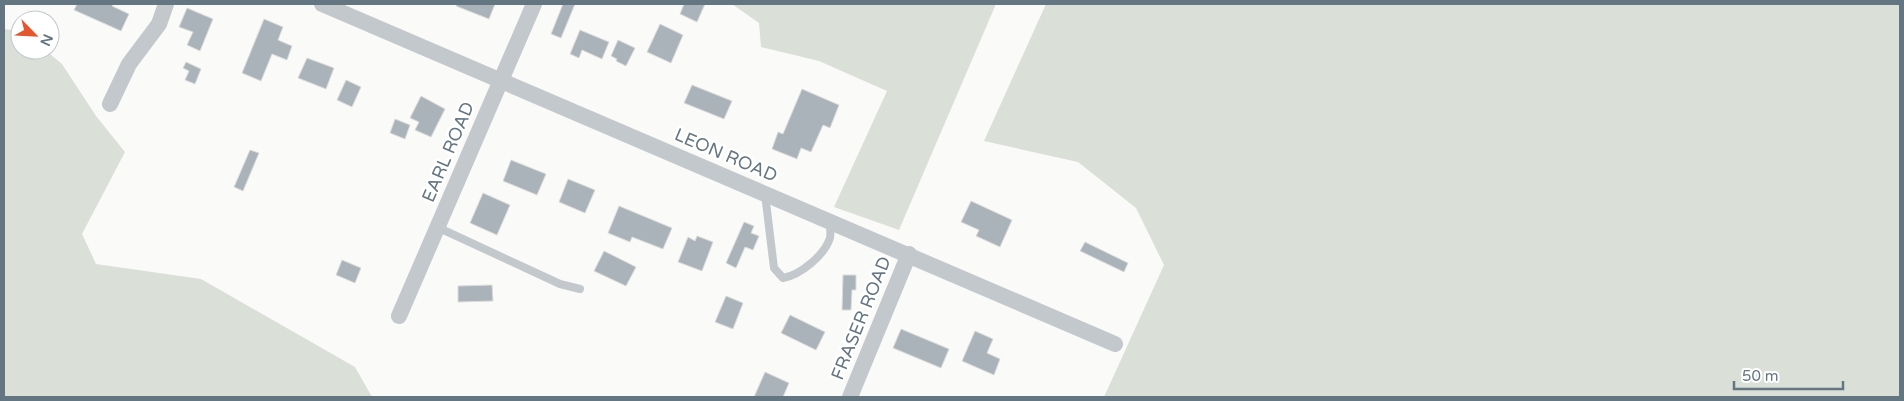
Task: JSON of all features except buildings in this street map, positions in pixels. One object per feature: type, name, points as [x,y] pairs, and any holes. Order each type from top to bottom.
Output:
[{"type":"street","points":[[110,104],[129,64],[159,24],[166,4]]},
{"type":"street","name":"LEON ROAD","points":[[322,4],[830,222],[909,254],[1115,344]]},
{"type":"street","name":"EARL ROAD","points":[[399,316],[534,4]]},
{"type":"street","name":"FRASER ROAD","points":[[850,397],[909,254]]},
{"type":"lane","points":[[765,194],[774,268],[783,278],[792,276],[825,249],[830,237],[830,222]]},
{"type":"lane","points":[[437,227],[552,280],[580,289]]},
{"type":"shaded area","points":[[732,4],[996,4],[899,230],[834,207],[887,91],[819,61],[761,47],[759,23]]},
{"type":"shaded area","points":[[1046,4],[1900,4],[1900,397],[1104,397],[1164,265],[1136,208],[1078,162],[984,141]]},
{"type":"shaded area","points":[[4,29],[10,30],[10,60],[57,60],[62,64],[96,116],[125,152],[82,234],[96,264],[201,279],[355,367],[372,397],[4,397]]}]
